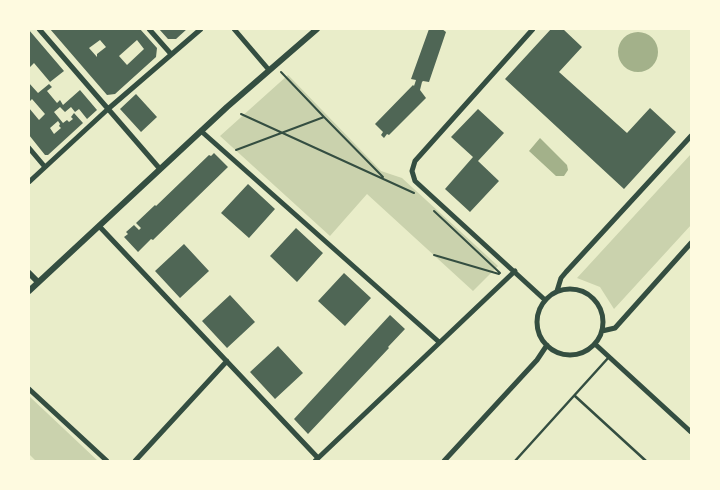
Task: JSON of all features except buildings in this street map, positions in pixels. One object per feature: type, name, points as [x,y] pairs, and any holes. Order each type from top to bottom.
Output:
[{"type":"street","points":[[39,29],[160,169]]},
{"type":"street","points":[[149,29],[171,54]]},
{"type":"street","points":[[29,182],[108,109],[201,29]]},
{"type":"street","points":[[234,29],[272,68]]},
{"type":"street","points":[[29,291],[160,169],[317,29]]},
{"type":"street","points":[[532,29],[415,161],[412,171],[415,181],[546,300]]},
{"type":"street","points":[[201,132],[439,342]]},
{"type":"street","points":[[557,292],[566,272],[691,136]]},
{"type":"street","points":[[29,148],[45,168]]},
{"type":"street","points":[[99,226],[227,361],[316,459],[515,271]]},
{"type":"street","points":[[602,331],[614,328],[691,243]]},
{"type":"street","points":[[29,273],[38,282]]},
{"type":"street","points":[[572,289],[588,293],[601,310],[603,320],[602,331],[595,344],[588,349],[572,354],[563,354],[547,345],[541,337],[538,328],[540,308],[546,300],[557,292],[572,289]]},
{"type":"street","points":[[595,344],[691,432]]},
{"type":"street","points":[[444,461],[537,360],[547,345]]},
{"type":"street","points":[[135,461],[227,361]]},
{"type":"street","points":[[29,389],[107,461]]},
{"type":"lane","points":[[515,461],[609,356]]},
{"type":"lane","points":[[575,396],[646,461]]},
{"type":"path","points":[[272,68],[324,117],[384,179]]},
{"type":"path","points":[[241,114],[414,193]]},
{"type":"path","points":[[227,154],[324,117]]},
{"type":"path","points":[[429,206],[502,274],[434,256]]},
{"type":"shaded area","points":[[642,32],[649,35],[655,41],[658,52],[657,60],[649,69],[642,72],[634,72],[627,69],[619,60],[618,48],[621,41],[630,33]]},
{"type":"shaded area","points":[[288,75],[381,171],[402,178],[498,266],[473,291],[367,194],[330,236],[220,136]]},
{"type":"shaded area","points":[[540,138],[567,165],[568,170],[564,176],[556,176],[529,151]]},
{"type":"shaded area","points":[[691,154],[691,225],[614,309],[600,287],[577,278]]},
{"type":"shaded area","points":[[29,396],[98,461],[36,461],[29,454]]}]
